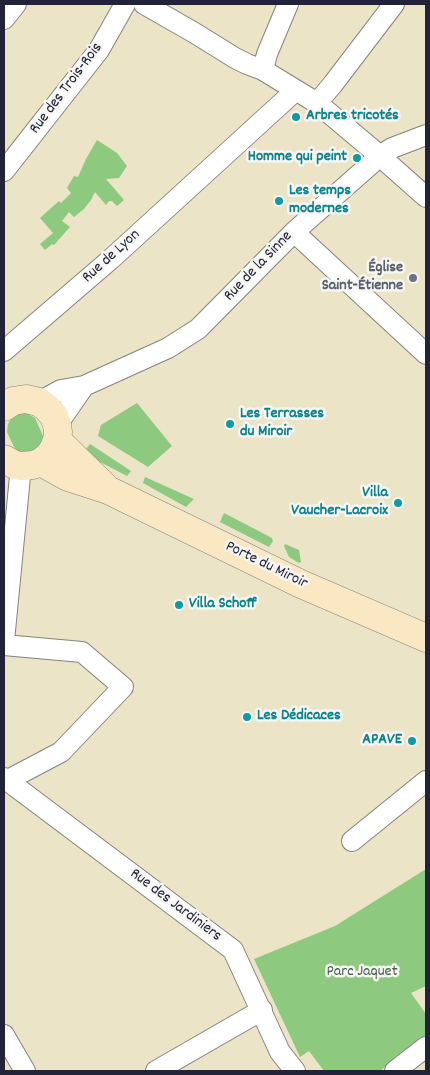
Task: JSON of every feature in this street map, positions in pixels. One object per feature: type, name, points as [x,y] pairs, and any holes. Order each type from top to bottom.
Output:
[{"type":"main road","name":"Porte du Miroir","points":[[15,401],[47,408],[54,416],[57,432],[108,490]]},
{"type":"main road","points":[[22,462],[49,456],[54,448],[57,432]]},
{"type":"main road","name":"Porte du Miroir","points":[[22,462],[108,490],[301,584],[426,638]]},
{"type":"street","points":[[4,19],[16,4]]},
{"type":"street","name":"Rue des Trois-Rois","points":[[4,171],[99,50],[125,4]]},
{"type":"street","points":[[144,4],[235,58],[263,70],[317,103],[426,198]]},
{"type":"street","points":[[263,70],[288,4]]},
{"type":"street","points":[[317,103],[394,4]]},
{"type":"street","name":"Rue de Lyon","points":[[4,352],[111,259],[295,90]]},
{"type":"street","name":"Rue de la Sinne","points":[[15,401],[84,386],[168,348],[198,329],[294,232],[380,156],[392,148],[426,135]]},
{"type":"street","points":[[294,232],[426,354]]},
{"type":"street","points":[[57,432],[84,386]]},
{"type":"street","points":[[4,641],[22,462]]},
{"type":"street","points":[[4,645],[82,652],[123,687],[61,752],[6,779]]},
{"type":"street","name":"Rue des Jardiniers","points":[[6,779],[233,950],[280,1052],[295,1071]]},
{"type":"street","points":[[352,841],[426,781]]},
{"type":"street","points":[[156,1071],[262,1010]]},
{"type":"street","points":[[4,1035],[25,1071]]},
{"type":"street","points":[[395,1071],[426,1047]]},
{"type":"green space","points":[[97,140],[117,153],[127,166],[119,178],[106,179],[124,200],[117,206],[112,201],[109,201],[106,205],[95,192],[84,209],[74,217],[69,212],[62,221],[70,227],[54,245],[52,244],[45,250],[40,244],[53,233],[40,218],[59,201],[61,203],[71,193],[67,188],[74,176],[78,177]]},
{"type":"green space","points":[[137,403],[172,446],[148,467],[98,436],[101,425]]},
{"type":"green space","points":[[18,414],[28,414],[35,418],[43,436],[41,445],[35,452],[26,454],[19,452],[14,447],[7,432],[8,424],[12,417]]},
{"type":"green space","points":[[90,444],[131,471],[127,476],[83,453]]},
{"type":"green space","points":[[145,477],[194,499],[186,507],[143,483]]},
{"type":"green space","points":[[224,513],[272,538],[273,541],[269,547],[220,522]]},
{"type":"green space","points":[[285,544],[299,550],[301,562],[299,563],[289,557],[284,546]]},
{"type":"green space","name":"Parc Jaquet","points":[[426,869],[426,986],[411,993],[426,1014],[426,1035],[380,1071],[324,1071],[309,1051],[300,1057],[254,959],[335,926]]},
{"type":"place","name":"Arbres tricotés","points":[[296,117]]},
{"type":"place","name":"Homme qui peint","points":[[357,158]]},
{"type":"place","name":"Les temps modernes","points":[[279,201]]},
{"type":"place","name":"Église Saint-Étienne","points":[[413,278]]},
{"type":"place","name":"Les Terrasses du Miroir","points":[[230,424]]},
{"type":"place","name":"Villa Vaucher-Lacroix","points":[[398,503]]},
{"type":"place","name":"Villa Schoff","points":[[179,605]]},
{"type":"place","name":"Les Dédicaces","points":[[247,717]]},
{"type":"place","name":"APAVE","points":[[412,741]]}]
